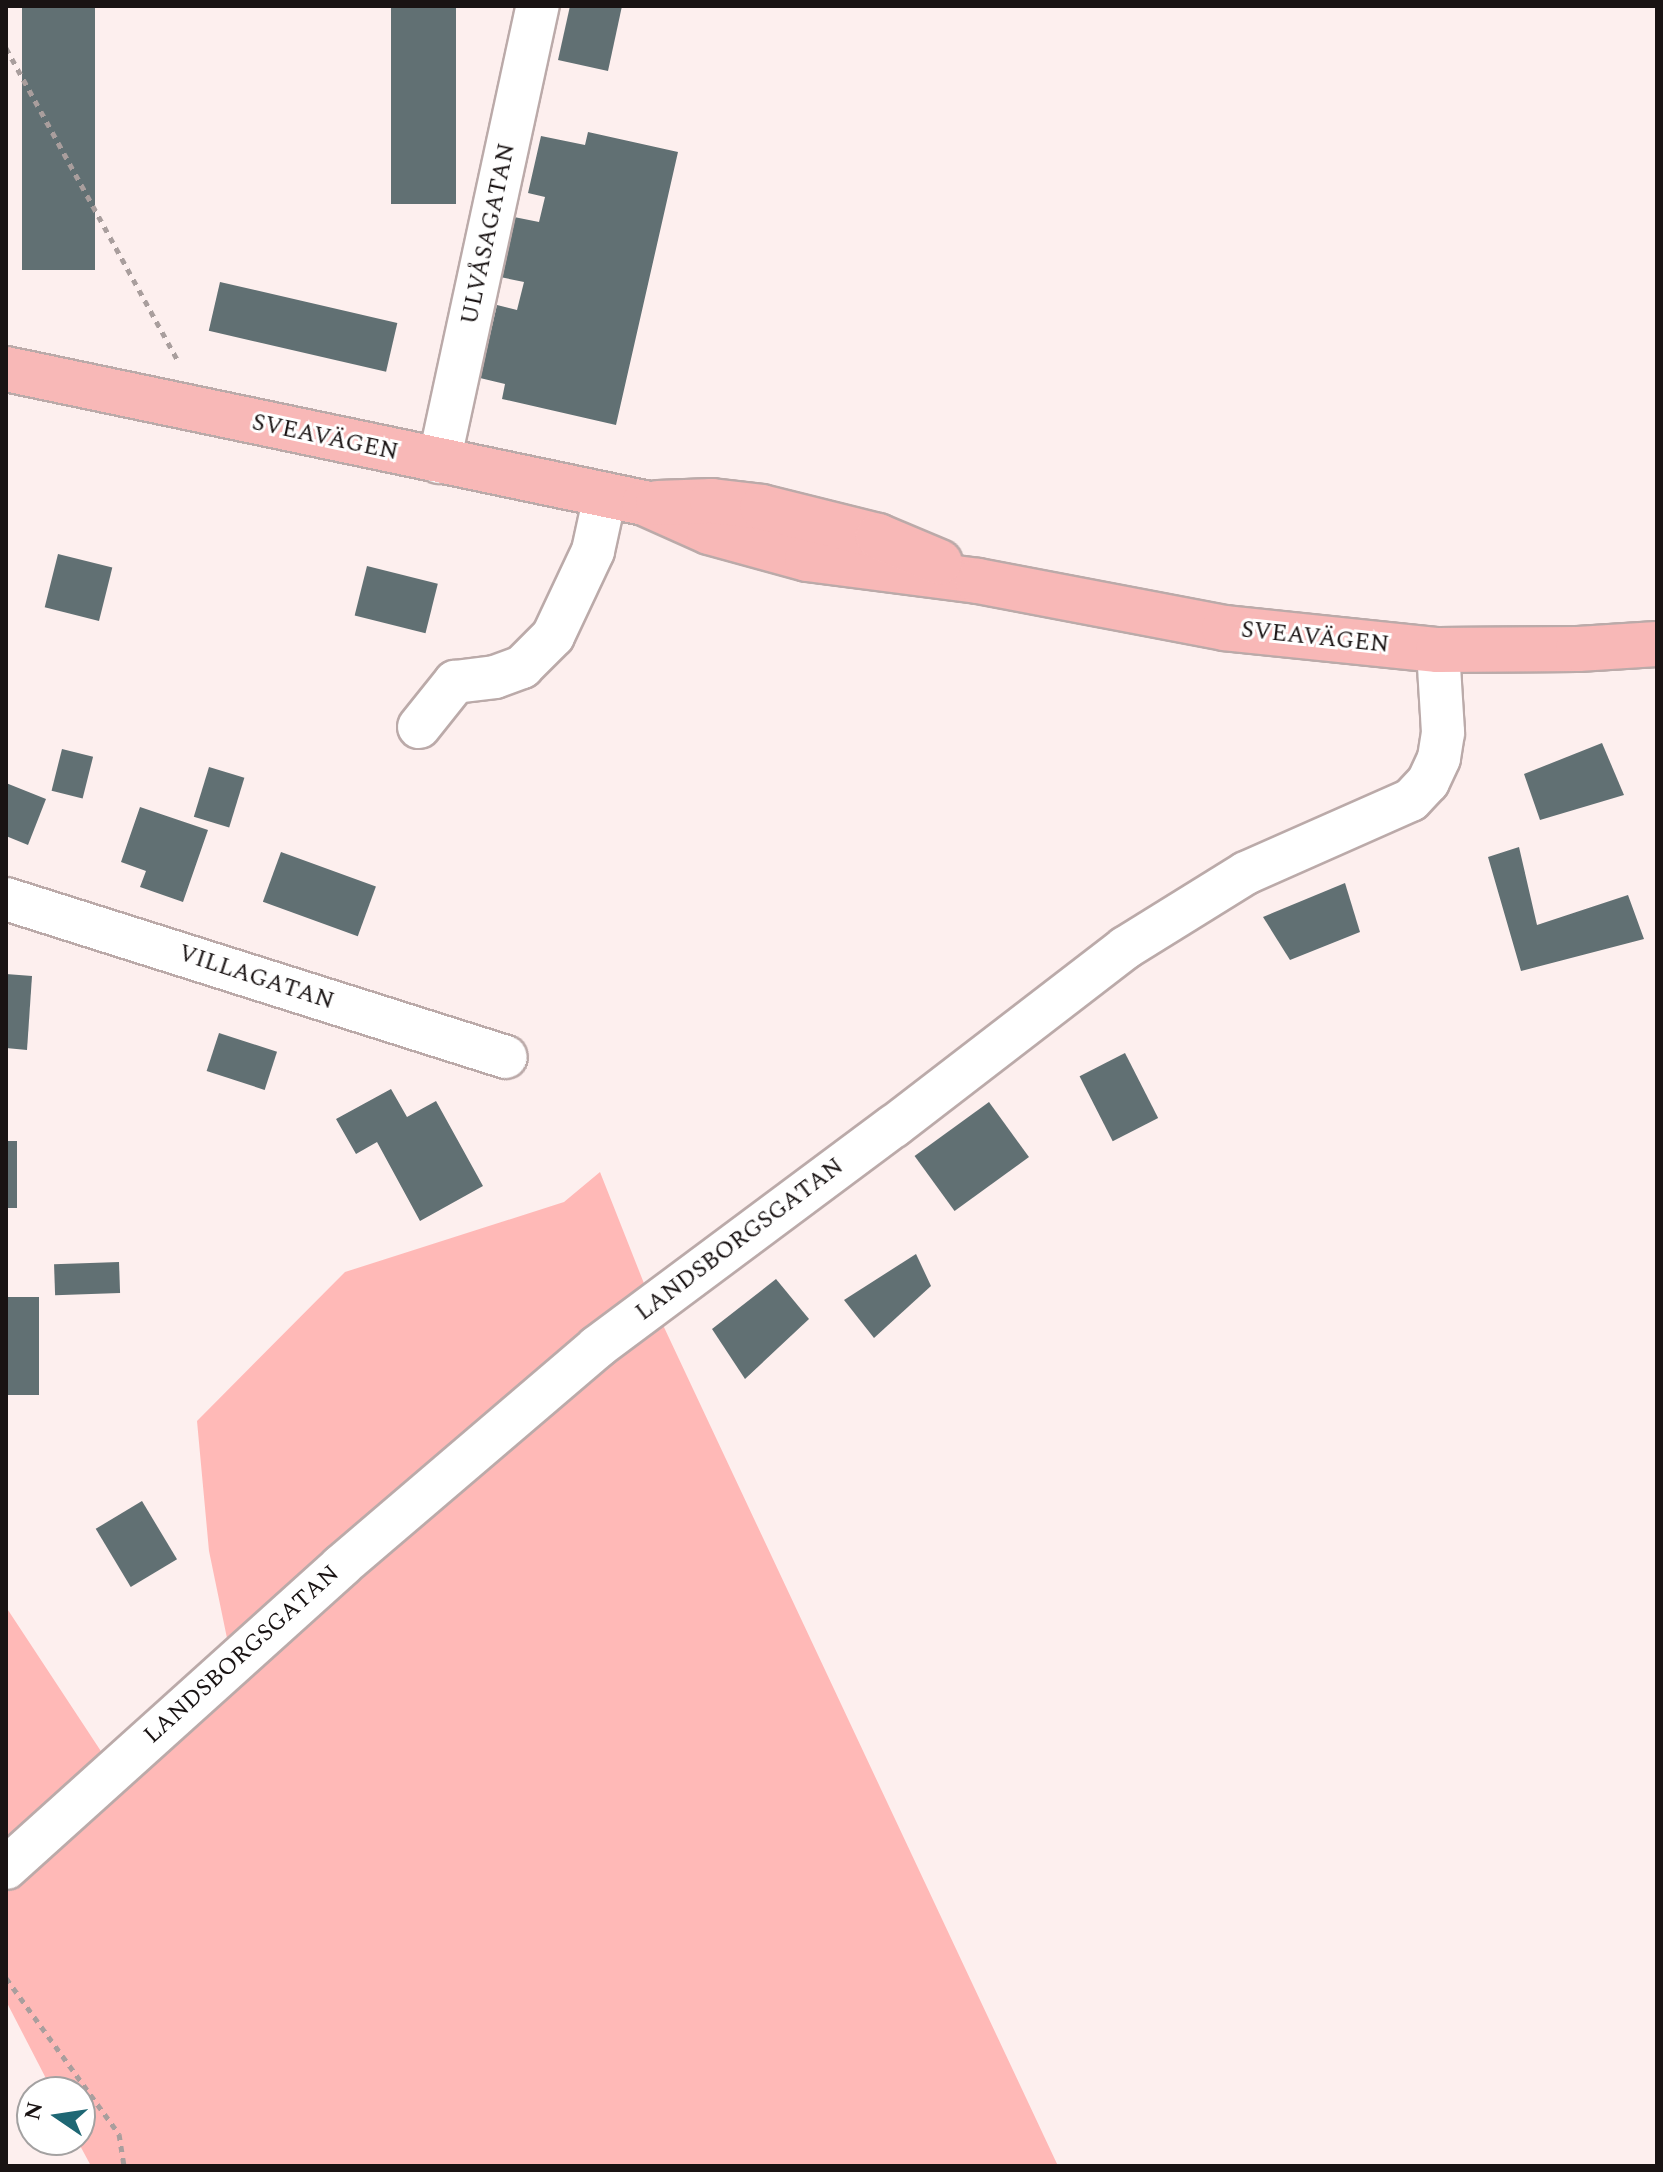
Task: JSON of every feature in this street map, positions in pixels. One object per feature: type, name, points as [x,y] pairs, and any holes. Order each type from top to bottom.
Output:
[{"type":"main road","name":"SVEAVÄGEN","points":[[6,369],[624,500],[709,532],[807,559],[978,581],[1224,628],[1438,650],[1578,649],[1657,644]]},
{"type":"street","name":"ULVÅSAGATAN","points":[[439,462],[538,6]]},
{"type":"street","points":[[419,727],[455,682],[495,677],[522,667],[553,636],[593,551],[624,500]]},
{"type":"street","name":"LANDSBORGSGATAN","points":[[6,1868],[341,1566],[597,1347],[1125,948],[1246,873],[1411,800],[1428,782],[1441,745],[1438,650]]},
{"type":"street","name":"VILLAGATAN","points":[[6,899],[506,1057]]},
{"type":"path","points":[[6,48],[178,360]]},
{"type":"path","points":[[6,1978],[119,2134],[124,2166]]},
{"type":"shaded area","points":[[600,1172],[647,1291],[1058,2166],[91,2166],[86,2156],[96,2156],[96,2076],[45,2076],[6,2001],[6,1607],[114,1771],[228,1643],[209,1551],[197,1421],[345,1272],[564,1202]]},
{"type":"building","points":[[22,6],[95,6],[95,270],[22,270]]},
{"type":"building","points":[[391,6],[456,6],[456,204],[391,204]]},
{"type":"building","points":[[570,6],[622,6],[608,71],[558,60]]},
{"type":"building","points":[[588,132],[678,152],[616,425],[502,399],[505,384],[480,378],[497,305],[517,310],[524,282],[500,277],[514,217],[539,222],[545,197],[528,193],[541,136],[585,145]]},
{"type":"building","points":[[220,282],[397,323],[386,372],[209,331]]},
{"type":"building","points":[[58,554],[112,568],[99,621],[45,607]]},
{"type":"building","points":[[367,566],[438,584],[425,633],[355,615]]},
{"type":"building","points":[[1602,743],[1624,795],[1540,820],[1524,774]]},
{"type":"building","points":[[62,749],[93,757],[83,798],[52,791]]},
{"type":"building","points":[[209,767],[244,778],[229,828],[194,817]]},
{"type":"building","points":[[6,783],[46,799],[28,845],[6,836]]},
{"type":"building","points":[[140,807],[208,830],[183,902],[140,887],[146,871],[121,862]]},
{"type":"building","points":[[1519,847],[1537,925],[1628,895],[1644,939],[1521,971],[1488,857]]},
{"type":"building","points":[[281,852],[376,887],[358,936],[263,902]]},
{"type":"building","points":[[1345,883],[1360,932],[1290,960],[1263,917]]},
{"type":"building","points":[[6,974],[32,976],[27,1050],[6,1048]]},
{"type":"building","points":[[219,1033],[277,1052],[265,1090],[207,1071]]},
{"type":"building","points":[[1125,1053],[1158,1118],[1113,1141],[1080,1076]]},
{"type":"building","points":[[391,1089],[407,1117],[436,1101],[483,1186],[420,1221],[377,1142],[356,1154],[336,1119]]},
{"type":"building","points":[[989,1102],[1029,1157],[955,1211],[915,1156]]},
{"type":"building","points":[[6,1141],[17,1141],[17,1208],[6,1208]]},
{"type":"building","points":[[916,1254],[931,1286],[874,1338],[844,1300]]},
{"type":"building","points":[[119,1262],[120,1293],[55,1295],[54,1264]]},
{"type":"building","points":[[776,1279],[809,1319],[745,1379],[712,1329]]},
{"type":"building","points":[[6,1297],[39,1297],[39,1395],[6,1395]]},
{"type":"building","points":[[142,1501],[177,1559],[131,1587],[96,1529]]}]
